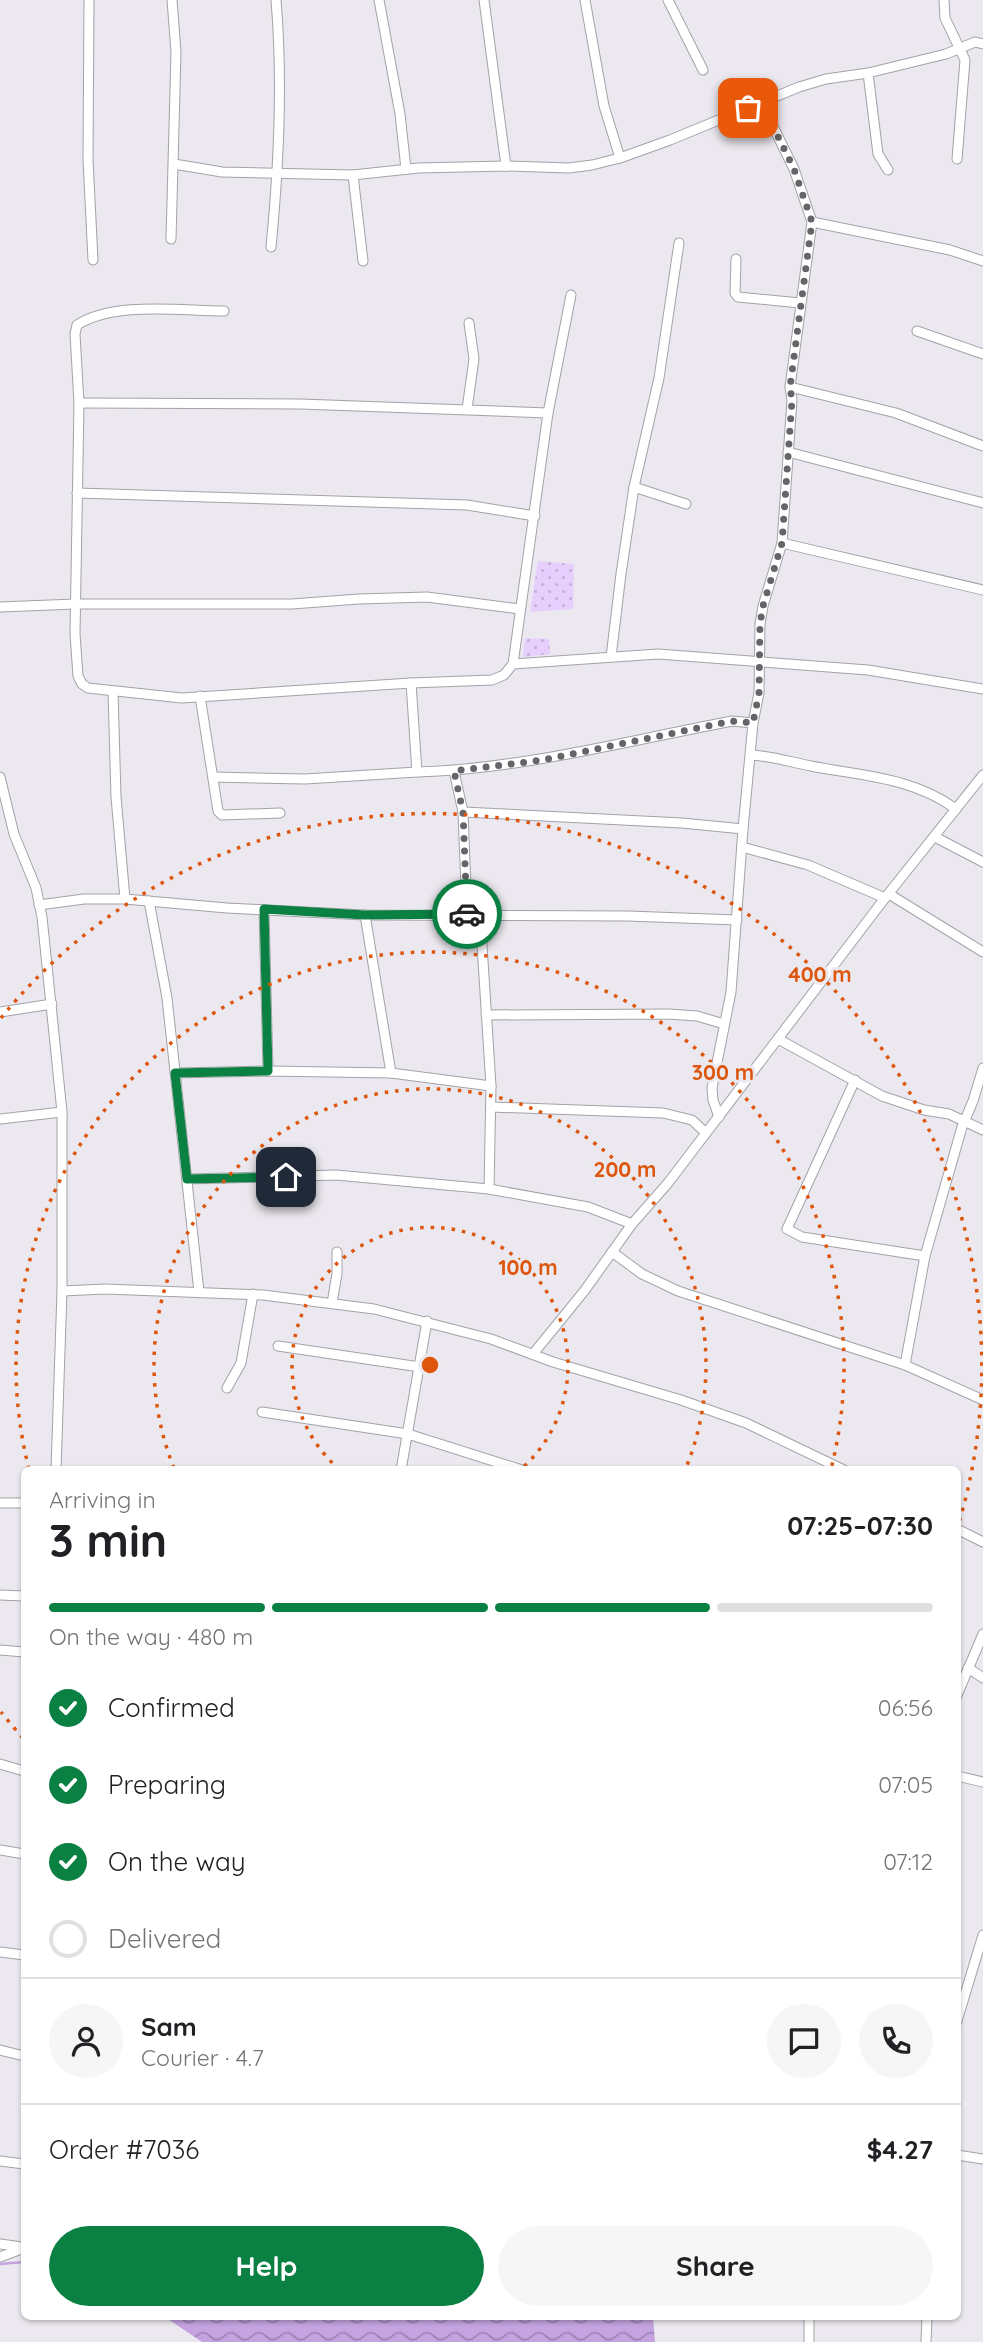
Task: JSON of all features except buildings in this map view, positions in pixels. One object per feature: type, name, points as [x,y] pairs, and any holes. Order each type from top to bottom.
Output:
[{"type":"street","points":[[89,0],[88,160],[93,260]]},
{"type":"street","points":[[171,239],[176,52],[172,0]]},
{"type":"street","points":[[271,247],[278,174],[279,55],[276,0]]},
{"type":"street","points":[[379,0],[400,114],[406,169]]},
{"type":"street","points":[[484,0],[506,166]]},
{"type":"street","points":[[585,0],[604,106],[620,159]]},
{"type":"street","points":[[668,0],[703,70]]},
{"type":"street","points":[[944,0],[945,18],[965,60],[957,159]]},
{"type":"street","points":[[174,164],[222,172],[353,175],[406,169],[506,166],[569,168],[620,159],[826,79],[868,73],[946,54],[975,42],[983,44]]},
{"type":"street","points":[[868,73],[878,154],[888,170]]},
{"type":"street","points":[[719,1117],[712,1095],[731,992],[743,829],[753,723],[759,693],[758,662],[763,606],[782,543],[792,400],[790,387],[812,222],[794,169],[761,102]]},
{"type":"street","points":[[353,175],[363,261]]},
{"type":"street","points":[[812,222],[950,250],[983,261]]},
{"type":"street","points":[[611,657],[634,487],[659,378],[679,243]]},
{"type":"street","points":[[736,259],[735,293],[738,297],[800,303]]},
{"type":"street","points":[[224,311],[126,310],[99,315],[77,325],[75,334],[79,403],[75,604],[78,676],[88,688],[182,698],[492,680],[504,675],[513,664],[548,413],[571,295]]},
{"type":"street","points":[[467,409],[474,359],[469,323]]},
{"type":"street","points":[[917,331],[983,354]]},
{"type":"street","points":[[790,387],[896,413],[983,446]]},
{"type":"street","points":[[79,403],[300,404],[548,413]]},
{"type":"street","points":[[788,452],[983,503]]},
{"type":"street","points":[[634,487],[685,503]]},
{"type":"street","points":[[77,493],[467,505],[535,516]]},
{"type":"street","points":[[782,543],[983,590]]},
{"type":"street","points":[[0,607],[75,604],[292,604],[427,597],[520,609]]},
{"type":"street","points":[[513,664],[659,654],[867,670],[983,689]]},
{"type":"street","points":[[411,683],[417,772]]},
{"type":"street","points":[[113,691],[116,797],[125,899]]},
{"type":"street","points":[[200,696],[218,811],[222,815],[280,813]]},
{"type":"street","points":[[213,776],[305,779],[454,771],[543,760],[732,721],[753,723]]},
{"type":"street","points":[[751,755],[772,756],[807,766],[880,777],[936,795],[956,809]]},
{"type":"street","points":[[454,771],[463,812],[467,914]]},
{"type":"street","points":[[0,776],[14,834],[36,888],[52,1004],[62,1112],[62,1292],[56,1466]]},
{"type":"street","points":[[533,1354],[585,1290],[632,1224],[668,1183],[887,896],[982,779]]},
{"type":"street","points":[[463,812],[682,823],[743,829]]},
{"type":"street","points":[[935,837],[983,862]]},
{"type":"street","points":[[742,847],[808,865],[887,896],[983,952]]},
{"type":"street","points":[[39,905],[125,899],[365,915],[480,914],[737,920]]},
{"type":"street","points":[[149,901],[167,998],[199,1292]]},
{"type":"street","points":[[264,909],[268,1071]]},
{"type":"street","points":[[480,914],[491,1086],[489,1189]]},
{"type":"street","points":[[365,915],[391,1073]]},
{"type":"street","points":[[0,1012],[52,1004]]},
{"type":"street","points":[[486,1015],[668,1014],[697,1016],[724,1024]]},
{"type":"street","points":[[778,1039],[882,1096],[965,1121],[983,1130]]},
{"type":"street","points":[[905,1365],[936,1209],[983,1068]]},
{"type":"street","points":[[175,1073],[391,1073],[491,1086]]},
{"type":"street","points":[[855,1080],[787,1228],[802,1237],[925,1255]]},
{"type":"street","points":[[491,1107],[663,1113],[692,1120],[706,1133]]},
{"type":"street","points":[[0,1119],[62,1112]]},
{"type":"street","points":[[187,1179],[336,1175],[489,1189],[588,1208],[632,1224]]},
{"type":"street","points":[[332,1303],[337,1252]]},
{"type":"street","points":[[611,1252],[642,1274],[678,1291],[905,1365],[983,1400]]},
{"type":"street","points":[[62,1292],[105,1289],[253,1294],[374,1309],[491,1339],[746,1423],[836,1466]]},
{"type":"street","points":[[227,1388],[241,1363],[253,1294]]},
{"type":"street","points":[[402,1466],[427,1321]]},
{"type":"street","points":[[278,1346],[419,1367]]},
{"type":"street","points":[[262,1412],[408,1434],[507,1466]]},
{"type":"street","points":[[0,1503],[21,1503]]},
{"type":"street","points":[[961,1531],[983,1542]]},
{"type":"street","points":[[0,1595],[21,1596]]},
{"type":"street","points":[[961,1685],[983,1634]]},
{"type":"street","points":[[0,1650],[21,1652]]},
{"type":"street","points":[[968,1668],[983,1678]]},
{"type":"street","points":[[0,1764],[21,1770]]},
{"type":"street","points":[[961,1777],[983,1782]]},
{"type":"street","points":[[0,1850],[21,1854]]},
{"type":"street","points":[[961,2008],[983,1936]]},
{"type":"street","points":[[0,1952],[21,1955]]},
{"type":"street","points":[[0,2050],[21,2055]]},
{"type":"street","points":[[961,2156],[983,2159]]},
{"type":"street","points":[[0,2161],[21,2164]]},
{"type":"street","points":[[0,2244],[21,2248]]},
{"type":"street","points":[[0,2257],[21,2249]]},
{"type":"street","points":[[809,2342],[810,2320]]},
{"type":"street","points":[[926,2320],[926,2342]]},
{"type":"shaded area","points":[[538,561],[574,564],[573,609],[530,612]]},
{"type":"shaded area","points":[[525,638],[549,639],[550,654],[523,656]]},
{"type":"water","points":[[169,2320],[653,2320],[655,2342],[202,2342]]},
{"type":"waterway","points":[[0,2264],[21,2262]]},
{"type":"way so far","points":[[467,914],[463,812],[454,771],[543,760],[732,721],[753,723],[759,693],[760,624],[782,543],[792,400],[790,387],[812,222],[794,169],[761,102],[748,108]]},
{"type":"route","points":[[286,1177],[187,1179],[175,1073],[268,1071],[264,909],[365,915],[467,914]]}]
